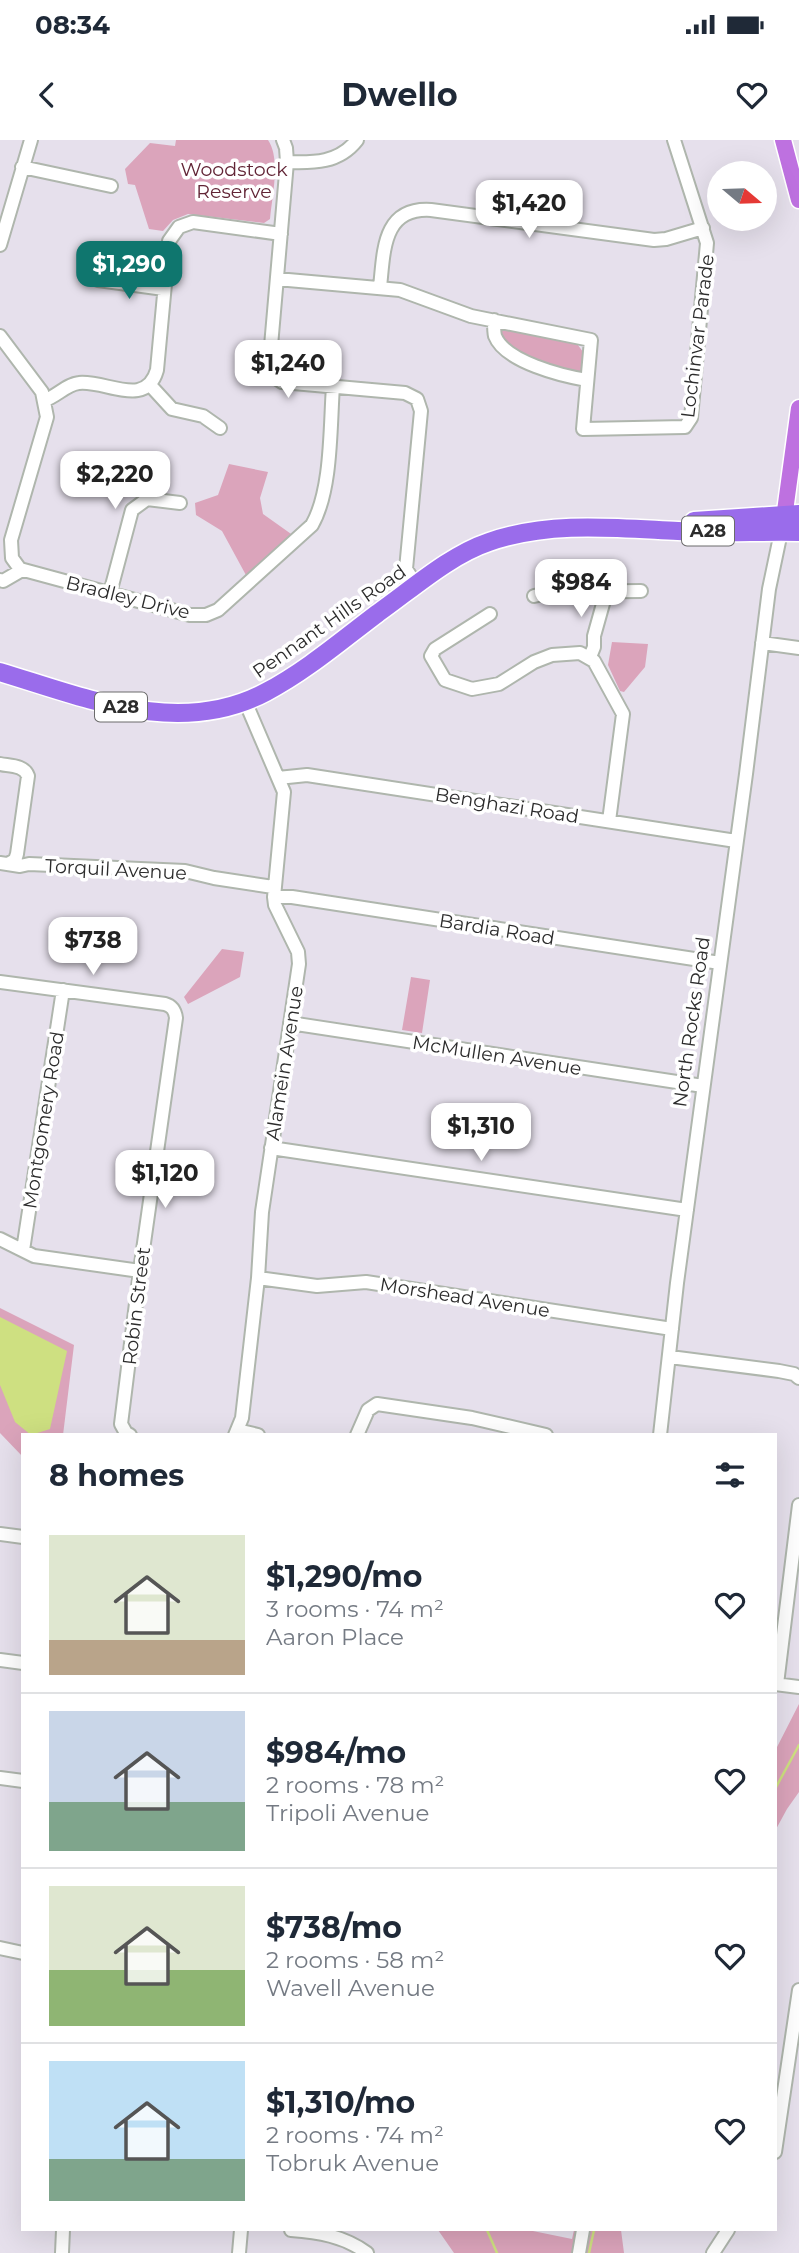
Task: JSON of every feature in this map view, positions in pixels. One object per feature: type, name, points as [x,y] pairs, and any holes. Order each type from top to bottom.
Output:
[{"type":"highway","name":"Pennant Hills Road","points":[[0,673],[150,713],[202,713],[245,701],[288,679],[461,555],[503,537],[550,528],[635,528],[677,522],[791,523]]},
{"type":"main road","points":[[784,140],[799,174]]},
{"type":"main road","points":[[784,140],[799,200]]},
{"type":"main road","name":"North Rocks Road","points":[[791,523],[799,408]]},
{"type":"main road","name":"North Rocks Road","points":[[791,523],[799,475]]},
{"type":"street","points":[[0,245],[30,140]]},
{"type":"street","points":[[283,140],[287,162],[268,363],[270,371],[282,382],[405,393],[414,397],[419,404],[421,411],[406,569],[417,586]]},
{"type":"street","points":[[287,162],[326,161],[343,153],[357,140]]},
{"type":"street","name":"Lochinvar Parade","points":[[277,279],[380,287],[406,292],[467,315],[591,340],[583,429],[681,428],[689,424],[708,247],[674,140]]},
{"type":"street","points":[[22,167],[111,186]]},
{"type":"street","points":[[380,287],[388,233],[401,217],[420,210],[654,240],[703,228]]},
{"type":"street","points":[[45,400],[78,383],[132,390],[144,389],[150,385],[157,370],[169,241],[173,233],[183,225],[193,222],[281,234]]},
{"type":"street","points":[[98,280],[164,289]]},
{"type":"street","points":[[494,320],[495,336],[509,352],[552,373],[587,380]]},
{"type":"street","points":[[0,336],[42,392],[47,417],[6,558],[22,570],[3,581],[0,580]]},
{"type":"street","points":[[150,385],[172,409],[203,416],[220,428]]},
{"type":"street","name":"Bradley Drive","points":[[22,570],[190,615],[206,615],[218,610],[306,533],[317,517],[325,489],[333,386]]},
{"type":"street","points":[[110,593],[132,510],[147,499],[180,503]]},
{"type":"street","name":"North Rocks Road","points":[[660,1433],[769,589],[791,523]]},
{"type":"street","points":[[534,596],[552,592],[641,591]]},
{"type":"street","points":[[590,657],[606,593]]},
{"type":"street","points":[[490,614],[433,651],[432,660],[445,680],[467,688],[484,688],[505,681],[534,662],[552,655],[573,652],[590,657],[623,710],[610,821]]},
{"type":"street","points":[[762,643],[799,648]]},
{"type":"street","name":"Alamein Avenue","points":[[236,1432],[242,1418],[258,1278],[262,1212],[300,960],[273,892],[284,792],[245,701]]},
{"type":"street","points":[[0,764],[21,768],[28,776],[17,854],[15,860],[9,864]]},
{"type":"street","name":"Benghazi Road","points":[[278,778],[295,774],[307,775],[736,841]]},
{"type":"street","name":"Torquil Avenue","points":[[9,864],[185,871],[273,892]]},
{"type":"street","name":"Bardia Road","points":[[273,892],[720,963]]},
{"type":"street","points":[[0,982],[63,990]]},
{"type":"street","name":"Robin Street","points":[[63,990],[164,1004],[173,1008],[176,1018],[121,1424],[126,1433]]},
{"type":"street","name":"Montgomery Road","points":[[23,1250],[63,990]]},
{"type":"street","name":"McMullen Avenue","points":[[290,1023],[703,1086]]},
{"type":"street","points":[[271,1148],[687,1210]]},
{"type":"street","points":[[0,1239],[34,1256],[140,1271]]},
{"type":"street","name":"Morshead Avenue","points":[[258,1278],[317,1286],[366,1282],[672,1329]]},
{"type":"street","points":[[670,1357],[792,1373],[799,1378]]},
{"type":"street","points":[[358,1433],[368,1410],[377,1404],[472,1418],[536,1433]]},
{"type":"street","points":[[777,1676],[799,1505]]},
{"type":"street","points":[[0,1534],[21,1537]]},
{"type":"street","points":[[0,1660],[21,1663]]},
{"type":"street","points":[[777,1684],[799,1687]]},
{"type":"street","points":[[0,1778],[21,1781]]},
{"type":"street","points":[[0,1948],[21,1953]]},
{"type":"street","points":[[777,2138],[799,1990]]},
{"type":"street","points":[[62,2253],[63,2231]]},
{"type":"street","points":[[239,2253],[241,2231]]},
{"type":"street","points":[[323,2231],[356,2245],[367,2253]]},
{"type":"street","points":[[579,2253],[583,2231]]},
{"type":"street","points":[[713,2253],[727,2231]]},
{"type":"green space","name":"Woodstock Reserve","points":[[176,140],[268,140],[275,167],[270,219],[264,223],[188,214],[173,220],[163,231],[149,229],[135,185],[128,184],[125,169],[150,143],[175,146]]},
{"type":"green space","points":[[500,326],[575,341],[583,352],[581,373],[537,363],[502,342],[498,328]]},
{"type":"green space","points":[[229,464],[268,472],[260,498],[263,514],[294,536],[247,577],[222,531],[196,515],[195,503],[218,495]]},
{"type":"green space","points":[[612,642],[648,644],[645,667],[624,692],[620,691],[608,665]]},
{"type":"green space","points":[[222,949],[244,952],[240,977],[188,1004],[184,997]]},
{"type":"green space","points":[[411,977],[430,980],[422,1033],[402,1030]]},
{"type":"green space","points":[[0,1308],[74,1345],[63,1433],[21,1433],[21,1455],[0,1433]]},
{"type":"green space","points":[[799,1704],[799,1792],[777,1827],[777,1747]]},
{"type":"green space","points":[[439,2231],[533,2231],[572,2239],[574,2231],[621,2231],[624,2253],[454,2253]]},
{"type":"shaded area","points":[[0,1317],[67,1351],[50,1429],[29,1433],[15,1422],[0,1385]]},
{"type":"waterway","points":[[777,1785],[799,1745]]},
{"type":"waterway","points":[[487,2231],[497,2253]]},
{"type":"waterway","points":[[589,2253],[594,2231]]}]
